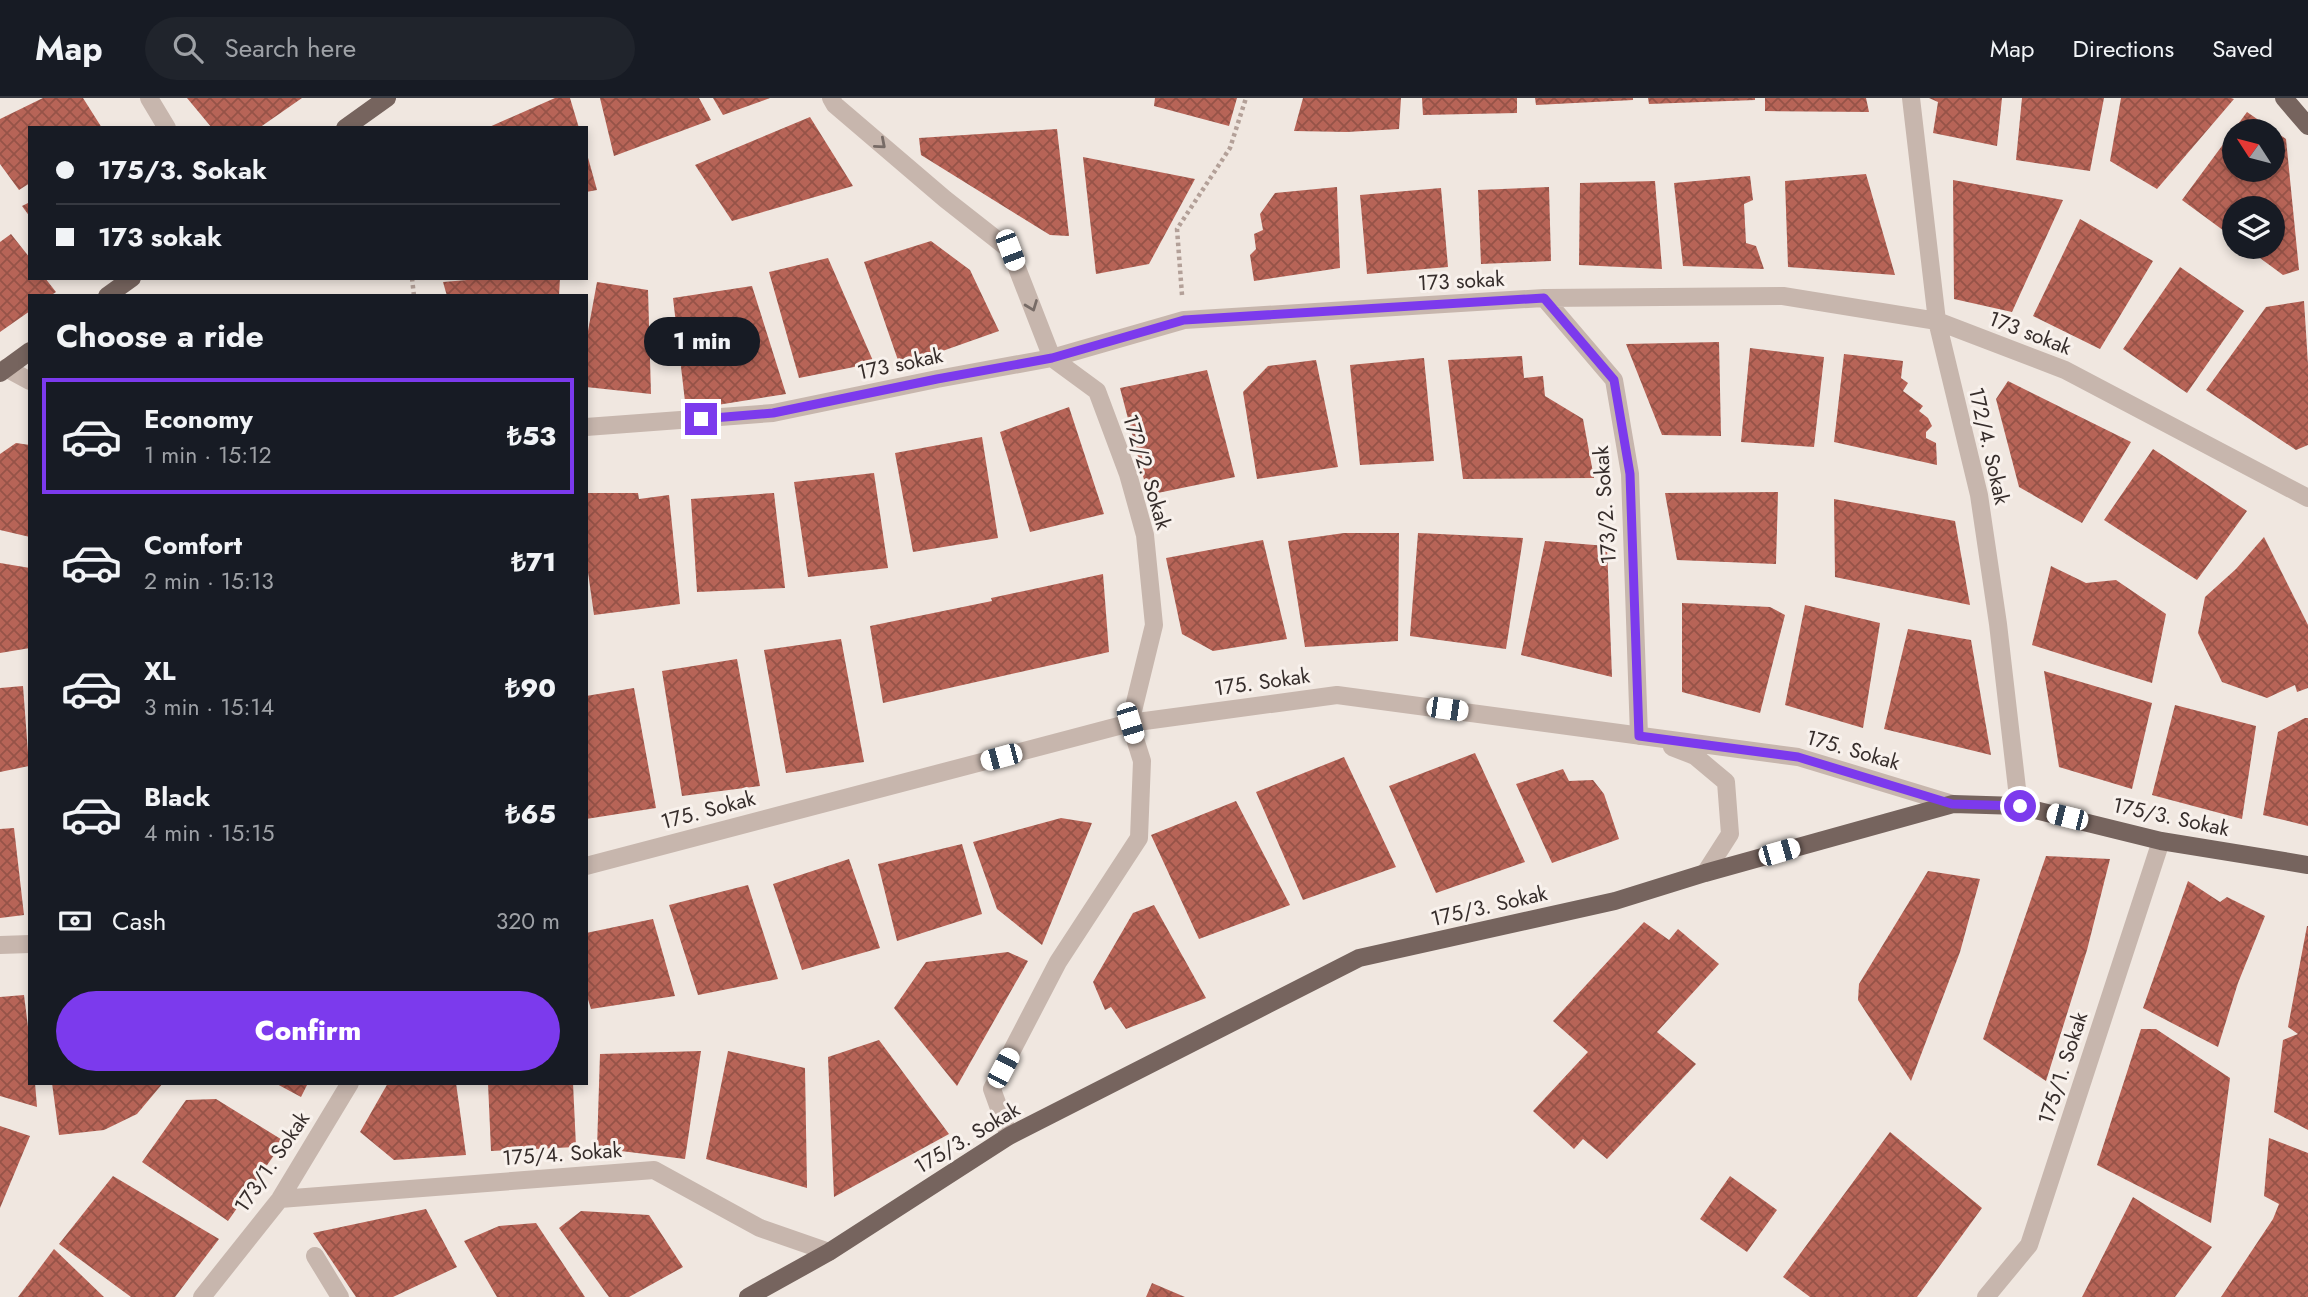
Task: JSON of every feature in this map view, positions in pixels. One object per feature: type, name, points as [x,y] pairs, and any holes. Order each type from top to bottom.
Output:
[{"type":"main road","points":[[348,126],[387,98]]},
{"type":"main road","points":[[2284,98],[2308,126]]},
{"type":"main road","points":[[110,294],[129,280]]},
{"type":"main road","points":[[2,370],[28,352]]},
{"type":"main road","name":"175/3. Sokak","points":[[748,1297],[829,1252],[1009,1136],[1359,958],[1615,901],[1952,804],[2020,806],[2161,841],[2308,865]]},
{"type":"street","points":[[149,98],[166,126]]},
{"type":"street","points":[[831,98],[835,105],[945,199],[1010,250],[1052,358]]},
{"type":"street","name":"172/4. Sokak","points":[[1910,98],[1937,321],[1979,495],[2020,806]]},
{"type":"street","name":"173 sokak","points":[[588,427],[773,413],[1052,358],[1184,320],[1544,298],[1783,296],[1937,321],[2065,370],[2308,498]]},
{"type":"street","name":"173/2. Sokak","points":[[1544,298],[1614,380],[1630,474],[1639,736]]},
{"type":"street","name":"172/2. Sokak","points":[[1052,358],[1097,391],[1128,474],[1145,535],[1154,625],[1130,723]]},
{"type":"street","points":[[2,370],[28,380]]},
{"type":"street","name":"175. Sokak","points":[[588,865],[1130,723],[1337,695],[1798,757],[1952,804]]},
{"type":"street","points":[[1009,1136],[992,1089],[1059,962],[1139,838],[1142,761],[1130,723]]},
{"type":"street","points":[[1639,736],[1695,756],[1726,782],[1730,834],[1705,873]]},
{"type":"street","name":"175/1. Sokak","points":[[1986,1297],[2029,1244],[2161,841]]},
{"type":"street","points":[[0,945],[28,944]]},
{"type":"street","name":"173/1. Sokak","points":[[202,1297],[280,1199],[349,1085]]},
{"type":"street","name":"175/4. Sokak","points":[[280,1199],[654,1170],[760,1228],[829,1252]]},
{"type":"street","points":[[315,1256],[340,1297]]},
{"type":"path","points":[[1184,320],[1177,229],[1230,148],[1246,98]]},
{"type":"building","points":[[43,98],[83,98],[101,126],[28,126],[28,184],[19,190],[0,164],[0,119]]},
{"type":"building","points":[[187,98],[302,98],[262,126],[210,126]]},
{"type":"building","points":[[555,98],[570,98],[578,126],[492,126]]},
{"type":"building","points":[[600,98],[699,98],[711,120],[614,156]]},
{"type":"building","points":[[713,98],[770,98],[723,115]]},
{"type":"building","points":[[1155,98],[1237,98],[1229,126],[1154,106]]},
{"type":"building","points":[[1303,98],[1401,98],[1399,129],[1294,131]]},
{"type":"building","points":[[1422,98],[1517,98],[1517,113],[1423,115]]},
{"type":"building","points":[[1535,98],[1633,98],[1633,100],[1536,105]]},
{"type":"building","points":[[1648,98],[1755,98],[1755,100],[1649,104]]},
{"type":"building","points":[[1765,98],[1866,98],[1869,112],[1765,111]]},
{"type":"building","points":[[1929,98],[2002,98],[1997,146],[1933,133],[1938,102]]},
{"type":"building","points":[[2022,98],[2104,98],[2090,171],[2016,160]]},
{"type":"building","points":[[2121,98],[2234,99],[2157,189],[2110,161]]},
{"type":"building","points":[[2247,112],[2257,119],[2242,119]]},
{"type":"building","points":[[810,117],[853,186],[732,221],[695,165]]},
{"type":"building","points":[[1057,129],[1069,236],[1050,235],[921,155],[919,138]]},
{"type":"building","points":[[2286,139],[2299,270],[2283,275],[2261,259],[2285,259],[2285,196],[2222,196],[2222,229],[2182,200],[2222,146],[2222,182],[2286,182]]},
{"type":"building","points":[[1083,157],[1195,179],[1149,264],[1096,274]]},
{"type":"building","points":[[588,158],[597,190],[588,192]]},
{"type":"building","points":[[1866,174],[1895,275],[1788,267],[1785,181]]},
{"type":"building","points":[[1750,176],[1753,200],[1744,204],[1746,243],[1756,246],[1764,269],[1683,266],[1674,183]]},
{"type":"building","points":[[1953,180],[2063,200],[2012,312],[1954,299]]},
{"type":"building","points":[[1655,181],[1662,269],[1579,265],[1580,183]]},
{"type":"building","points":[[1337,187],[1340,268],[1254,281],[1250,255],[1256,249],[1254,234],[1263,230],[1260,214],[1275,193]]},
{"type":"building","points":[[1549,187],[1551,261],[1481,264],[1478,190]]},
{"type":"building","points":[[1441,188],[1448,267],[1367,274],[1360,195]]},
{"type":"building","points":[[28,203],[28,214],[22,206]]},
{"type":"building","points":[[2080,219],[2153,261],[2100,349],[2033,316]]},
{"type":"building","points":[[11,234],[28,255],[28,280],[47,280],[56,292],[28,294],[28,312],[0,332],[0,242]]},
{"type":"building","points":[[931,241],[970,270],[999,331],[900,366],[864,262]]},
{"type":"building","points":[[828,258],[874,363],[799,378],[769,272]]},
{"type":"building","points":[[2180,267],[2244,311],[2187,393],[2123,349]]},
{"type":"building","points":[[560,280],[559,294],[446,294],[443,282]]},
{"type":"building","points":[[597,282],[648,290],[651,394],[588,387],[588,331]]},
{"type":"building","points":[[752,286],[786,394],[686,410],[673,298]]},
{"type":"building","points":[[2304,301],[2308,364],[2308,445],[2296,450],[2206,390],[2266,307]]},
{"type":"building","points":[[1719,342],[1721,436],[1662,435],[1626,344]]},
{"type":"building","points":[[1750,348],[1824,357],[1814,447],[1741,442]]},
{"type":"building","points":[[1844,354],[1903,361],[1901,378],[1908,383],[1903,391],[1923,406],[1919,411],[1928,418],[1932,426],[1926,432],[1926,438],[1936,443],[1937,465],[1834,442]]},
{"type":"building","points":[[1522,356],[1524,378],[1543,376],[1545,396],[1583,419],[1594,478],[1463,479],[1448,360]]},
{"type":"building","points":[[1424,358],[1434,461],[1360,465],[1350,365]]},
{"type":"building","points":[[1316,360],[1338,467],[1257,479],[1243,392],[1268,366]]},
{"type":"building","points":[[1207,370],[1235,477],[1148,495],[1120,388]]},
{"type":"building","points":[[2008,381],[2131,442],[2082,523],[2019,487],[1996,399]]},
{"type":"building","points":[[1069,407],[1104,514],[1030,532],[1000,432]]},
{"type":"building","points":[[982,437],[998,538],[913,552],[895,453]]},
{"type":"building","points":[[16,443],[28,445],[28,537],[0,530],[0,454]]},
{"type":"building","points":[[2153,449],[2247,511],[2197,580],[2104,520]]},
{"type":"building","points":[[874,473],[888,568],[808,577],[794,482]]},
{"type":"building","points":[[1778,492],[1776,564],[1677,560],[1665,493]]},
{"type":"building","points":[[588,493],[638,493],[639,499],[669,495],[680,604],[594,615],[588,572]]},
{"type":"building","points":[[774,493],[785,588],[697,592],[691,499]]},
{"type":"building","points":[[1834,499],[1955,521],[1970,605],[1835,577]]},
{"type":"building","points":[[1344,533],[1399,533],[1398,641],[1305,647],[1288,541]]},
{"type":"building","points":[[1418,533],[1523,538],[1506,649],[1410,636]]},
{"type":"building","points":[[2264,537],[2308,625],[2308,688],[2297,692],[2295,685],[2267,698],[2222,682],[2198,633],[2205,597],[2236,569]]},
{"type":"building","points":[[1263,540],[1287,639],[1213,651],[1182,634],[1166,558]]},
{"type":"building","points":[[1545,541],[1607,546],[1612,677],[1521,655]]},
{"type":"building","points":[[0,563],[28,568],[28,648],[0,653]]},
{"type":"building","points":[[2051,566],[2086,583],[2116,580],[2166,614],[2152,683],[2032,645]]},
{"type":"building","points":[[1103,574],[1109,652],[883,703],[870,626],[992,601],[991,598]]},
{"type":"building","points":[[1682,603],[1770,607],[1785,615],[1760,713],[1682,692]]},
{"type":"building","points":[[1805,605],[1880,623],[1863,728],[1785,705]]},
{"type":"building","points":[[1908,629],[1971,640],[1991,755],[1884,729]]},
{"type":"building","points":[[841,639],[864,762],[786,773],[764,650]]},
{"type":"building","points":[[737,659],[760,786],[682,796],[662,671]]},
{"type":"building","points":[[2044,671],[2152,703],[2132,789],[2059,767]]},
{"type":"building","points":[[23,686],[28,766],[0,772],[0,688]]},
{"type":"building","points":[[634,688],[656,808],[588,819],[588,696]]},
{"type":"building","points":[[2175,705],[2256,726],[2242,819],[2152,795]]},
{"type":"building","points":[[2308,718],[2308,826],[2263,815],[2278,732]]},
{"type":"building","points":[[1475,753],[1525,862],[1436,893],[1389,786]]},
{"type":"building","points":[[1344,757],[1396,867],[1303,900],[1256,792]]},
{"type":"building","points":[[1563,769],[1569,781],[1593,780],[1604,794],[1619,839],[1552,863],[1516,784]]},
{"type":"building","points":[[1236,801],[1290,905],[1199,939],[1151,835]]},
{"type":"building","points":[[1061,818],[1092,823],[1042,945],[997,909],[973,842]]},
{"type":"building","points":[[14,828],[24,915],[0,918],[0,829]]},
{"type":"building","points":[[962,844],[982,914],[897,941],[878,864]]},
{"type":"building","points":[[2046,856],[2110,859],[2087,950],[2046,1081],[1983,1039]]},
{"type":"building","points":[[849,859],[880,948],[802,970],[773,884]]},
{"type":"building","points":[[1928,871],[1980,879],[1960,952],[1911,1081],[1858,1000],[1859,984]]},
{"type":"building","points":[[2188,881],[2220,902],[2227,897],[2265,916],[2238,983],[2218,1047],[2143,1008]]},
{"type":"building","points":[[748,885],[778,979],[698,995],[669,905]]},
{"type":"building","points":[[1154,905],[1206,998],[1126,1029],[1111,1007],[1105,1010],[1093,982],[1133,913]]},
{"type":"building","points":[[653,919],[675,996],[591,1009],[588,999],[588,933]]},
{"type":"building","points":[[1644,922],[1669,940],[1678,929],[1719,964],[1657,1032],[1696,1064],[1607,1159],[1583,1139],[1574,1149],[1533,1111],[1588,1052],[1553,1021]]},
{"type":"building","points":[[2307,926],[2308,1130],[2274,1112],[2283,1040],[2298,1034],[2288,1027]]},
{"type":"building","points":[[1008,952],[1028,961],[957,1086],[894,1008],[926,962]]},
{"type":"building","points":[[24,995],[28,1027],[28,1085],[35,1085],[37,1107],[0,1096],[0,997]]},
{"type":"building","points":[[2141,1029],[2156,1029],[2230,1078],[2211,1223],[2097,1165]]},
{"type":"building","points":[[879,1040],[949,1134],[834,1197],[828,1057]]},
{"type":"building","points":[[701,1051],[685,1159],[597,1148],[600,1054]]},
{"type":"building","points":[[728,1051],[805,1068],[807,1188],[706,1159]]},
{"type":"building","points":[[52,1085],[161,1085],[137,1114],[104,1130],[59,1135]]},
{"type":"building","points":[[279,1085],[307,1085],[301,1097]]},
{"type":"building","points":[[387,1085],[456,1085],[466,1155],[394,1160],[360,1132]]},
{"type":"building","points":[[488,1085],[573,1085],[576,1147],[491,1151]]},
{"type":"building","points":[[216,1099],[284,1141],[228,1221],[142,1162],[186,1100]]},
{"type":"building","points":[[0,1126],[30,1136],[0,1208]]},
{"type":"building","points":[[1890,1132],[1982,1208],[1917,1297],[1810,1297],[1783,1277]]},
{"type":"building","points":[[2269,1138],[2308,1153],[2308,1297],[2221,1297],[2273,1219],[2279,1204],[2264,1196]]},
{"type":"building","points":[[113,1176],[219,1239],[175,1297],[131,1297],[59,1244]]},
{"type":"building","points":[[1730,1176],[1777,1210],[1747,1252],[1700,1219]]},
{"type":"building","points":[[2133,1197],[2212,1247],[2175,1297],[2082,1297]]},
{"type":"building","points":[[426,1209],[457,1267],[393,1297],[356,1297],[313,1233]]},
{"type":"building","points":[[581,1211],[649,1215],[683,1267],[629,1297],[609,1297],[559,1228]]},
{"type":"building","points":[[536,1223],[585,1297],[497,1297],[464,1241],[499,1226]]},
{"type":"building","points":[[54,1249],[104,1297],[18,1297]]},
{"type":"building","points":[[1152,1283],[1185,1297],[1146,1297]]},
{"type":"route","points":[[701,419],[773,413],[1052,358],[1184,320],[1544,298],[1614,380],[1630,474],[1639,736],[1798,757],[1952,804],[2020,806]]}]
